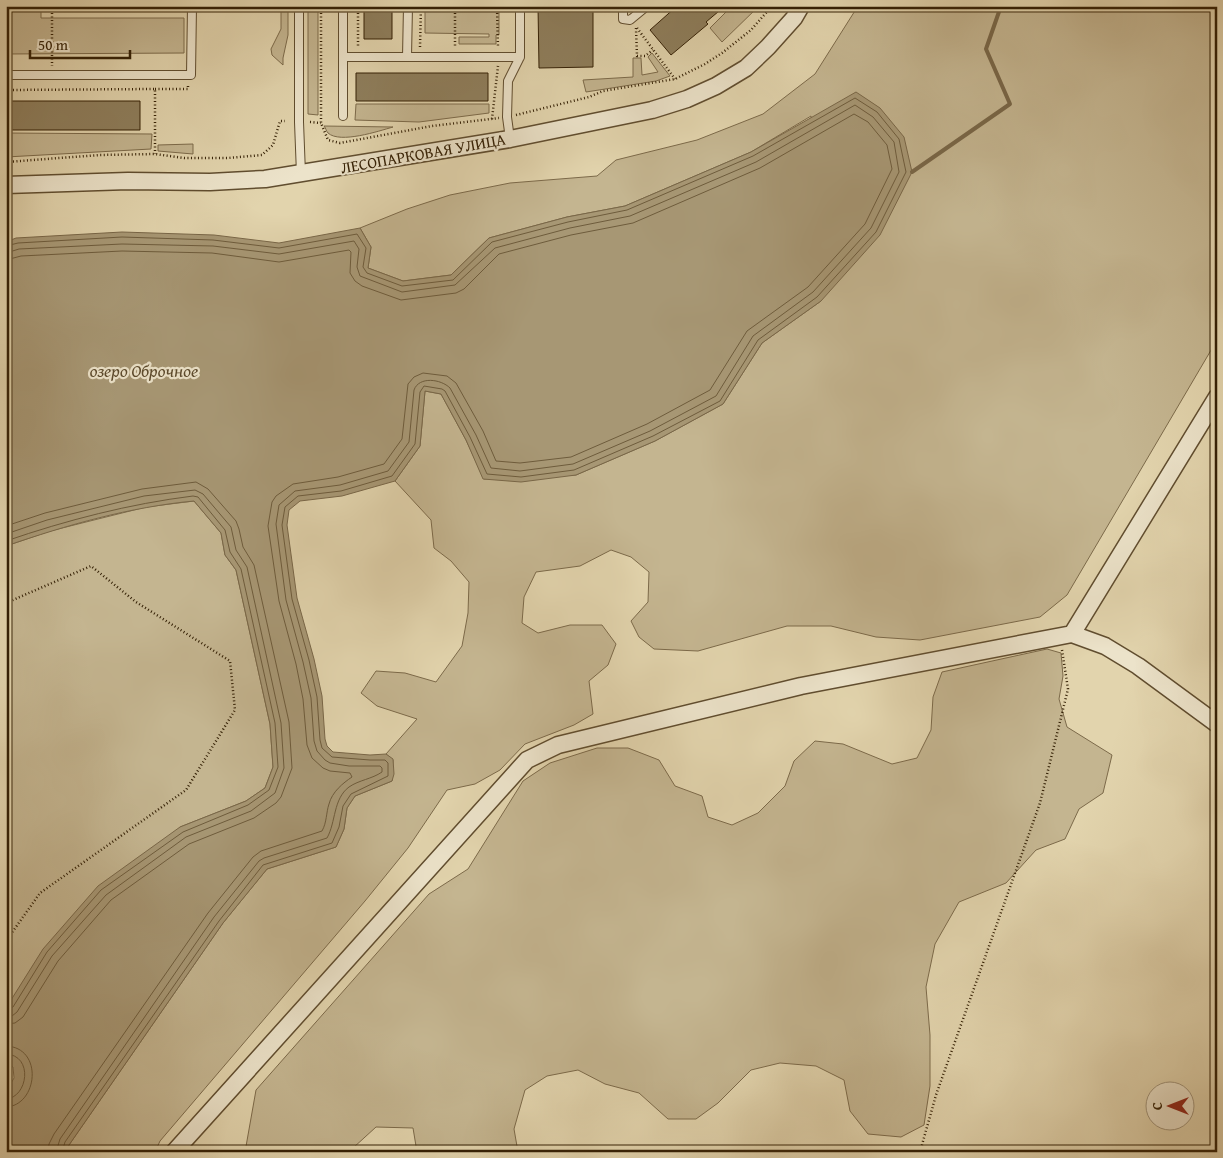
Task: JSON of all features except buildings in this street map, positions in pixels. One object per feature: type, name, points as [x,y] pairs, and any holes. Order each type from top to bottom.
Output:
[{"type":"street","name":"ЛЕСОПАРКОВАЯ УЛИЦА","points":[[6,185],[128,181],[210,182],[264,180],[510,139],[652,110],[687,99],[716,86],[746,68],[794,18],[801,6]]},
{"type":"street","points":[[1066,635],[1217,397]]},
{"type":"street","points":[[174,1152],[527,760],[558,746],[801,686],[1066,635],[1105,646],[1138,666],[1217,724]]},
{"type":"lane","points":[[6,75],[191,75],[192,6]]},
{"type":"lane","points":[[299,6],[301,174]]},
{"type":"lane","points":[[343,6],[343,116]]},
{"type":"lane","points":[[407,57],[408,6]]},
{"type":"lane","points":[[510,139],[507,117],[508,81],[520,57],[520,6]]},
{"type":"lane","points":[[623,6],[623,19],[630,20],[647,6]]},
{"type":"lane","points":[[343,58],[520,57]]},
{"type":"path","points":[[52,6],[52,90]]},
{"type":"path","points":[[321,6],[321,122],[328,140],[340,143],[432,126],[507,117],[589,97],[603,91],[675,79],[722,53],[752,30],[772,6]]},
{"type":"path","points":[[420,57],[421,6]]},
{"type":"path","points":[[455,6],[455,57]]},
{"type":"path","points":[[630,20],[675,79]]},
{"type":"path","points":[[636,28],[637,56],[645,56],[653,50]]},
{"type":"path","points":[[6,90],[155,89],[155,154]]},
{"type":"path","points":[[6,162],[100,155],[155,154],[184,158],[228,158],[262,155],[273,145],[280,121],[285,121]]},
{"type":"path","points":[[310,122],[321,122]]},
{"type":"path","points":[[6,603],[91,566],[136,602],[230,661],[235,710],[186,790],[40,893],[6,942]]},
{"type":"path","points":[[920,1152],[936,1096],[1040,803],[1068,689],[1066,635]]},
{"type":"shaded area","points":[[6,6],[41,6],[41,18],[184,18],[184,53],[6,54]]},
{"type":"shaded area","points":[[281,6],[288,6],[288,35],[283,65],[272,55],[271,49],[281,29]]},
{"type":"shaded area","points":[[308,6],[318,6],[318,115],[308,114]]},
{"type":"shaded area","points":[[425,6],[499,6],[499,35],[496,35],[496,44],[459,44],[459,37],[489,37],[489,34],[425,33]]},
{"type":"shaded area","points":[[732,6],[759,6],[722,42],[710,28]]},
{"type":"shaded area","points":[[858,6],[1217,6],[1217,340],[1067,595],[1040,617],[920,640],[876,637],[831,626],[787,626],[698,651],[654,649],[639,637],[631,621],[648,602],[649,572],[631,557],[611,550],[580,566],[536,572],[524,597],[522,623],[538,633],[570,625],[602,625],[616,644],[608,665],[589,681],[593,714],[574,725],[525,744],[500,770],[475,784],[447,790],[408,848],[160,1141],[155,1152],[66,1152],[223,923],[267,869],[336,847],[344,829],[347,808],[355,796],[392,781],[393,760],[386,754],[417,719],[377,706],[361,693],[376,671],[405,673],[436,682],[462,646],[468,613],[469,582],[451,561],[434,548],[431,520],[395,481],[420,446],[425,391],[441,394],[466,440],[484,479],[576,475],[655,441],[723,404],[762,343],[821,301],[811,116],[751,152],[625,206],[567,217],[489,238],[451,275],[403,281],[368,268],[371,247],[360,228],[407,209],[450,195],[510,183],[597,176],[616,160],[697,140],[763,114],[815,74]]},
{"type":"shaded area","points":[[652,53],[670,76],[656,81],[586,92],[583,80],[633,77],[633,58],[641,58],[642,75],[658,72],[648,57]]},
{"type":"shaded area","points":[[356,104],[489,104],[489,113],[419,122],[355,120]]},
{"type":"shaded area","points":[[324,126],[393,127],[360,136],[341,137],[328,133]]},
{"type":"shaded area","points":[[6,133],[152,134],[151,149],[6,157]]},
{"type":"shaded area","points":[[193,144],[193,154],[158,151],[158,145]]},
{"type":"shaded area","points":[[194,501],[221,533],[225,555],[236,570],[270,724],[273,767],[265,788],[246,801],[180,827],[6,1008],[6,546],[50,531],[146,507]]},
{"type":"shaded area","points":[[1047,649],[1061,653],[1063,676],[1059,699],[1067,727],[1112,755],[1103,793],[1079,809],[1065,839],[1036,850],[1006,883],[959,902],[935,944],[926,987],[930,1035],[930,1086],[924,1125],[901,1137],[868,1134],[850,1111],[844,1080],[816,1066],[780,1063],[751,1070],[718,1103],[696,1119],[668,1119],[639,1093],[605,1084],[578,1070],[547,1076],[525,1090],[514,1129],[518,1152],[417,1152],[413,1128],[376,1127],[353,1148],[352,1152],[245,1152],[256,1090],[429,894],[468,869],[523,781],[550,763],[597,748],[628,748],[659,760],[675,786],[702,796],[708,817],[732,825],[758,813],[785,786],[794,761],[815,741],[843,744],[892,764],[917,758],[931,730],[933,697],[942,672]]},
{"type":"water","name":"озеро Оброчное","points":[[856,92],[880,108],[904,137],[912,172],[880,235],[821,301],[762,343],[723,404],[655,441],[576,475],[521,482],[483,479],[466,440],[441,394],[425,391],[420,446],[395,481],[342,496],[300,501],[289,510],[287,525],[297,598],[322,696],[327,746],[333,752],[370,755],[386,754],[393,759],[394,774],[392,781],[355,796],[347,808],[344,829],[336,847],[267,869],[223,923],[66,1152],[6,1152],[6,1092],[14,1078],[13,1067],[6,1064],[6,1008],[43,949],[98,886],[180,827],[246,801],[265,788],[273,767],[270,724],[236,570],[225,555],[221,533],[194,501],[122,512],[6,546],[6,242],[16,238],[122,232],[214,235],[279,243],[360,228],[371,247],[368,268],[403,281],[451,275],[489,238],[567,217],[625,206],[751,152]]},
{"type":"waterway","points":[[912,172],[1010,104],[986,49],[1001,6]]}]
